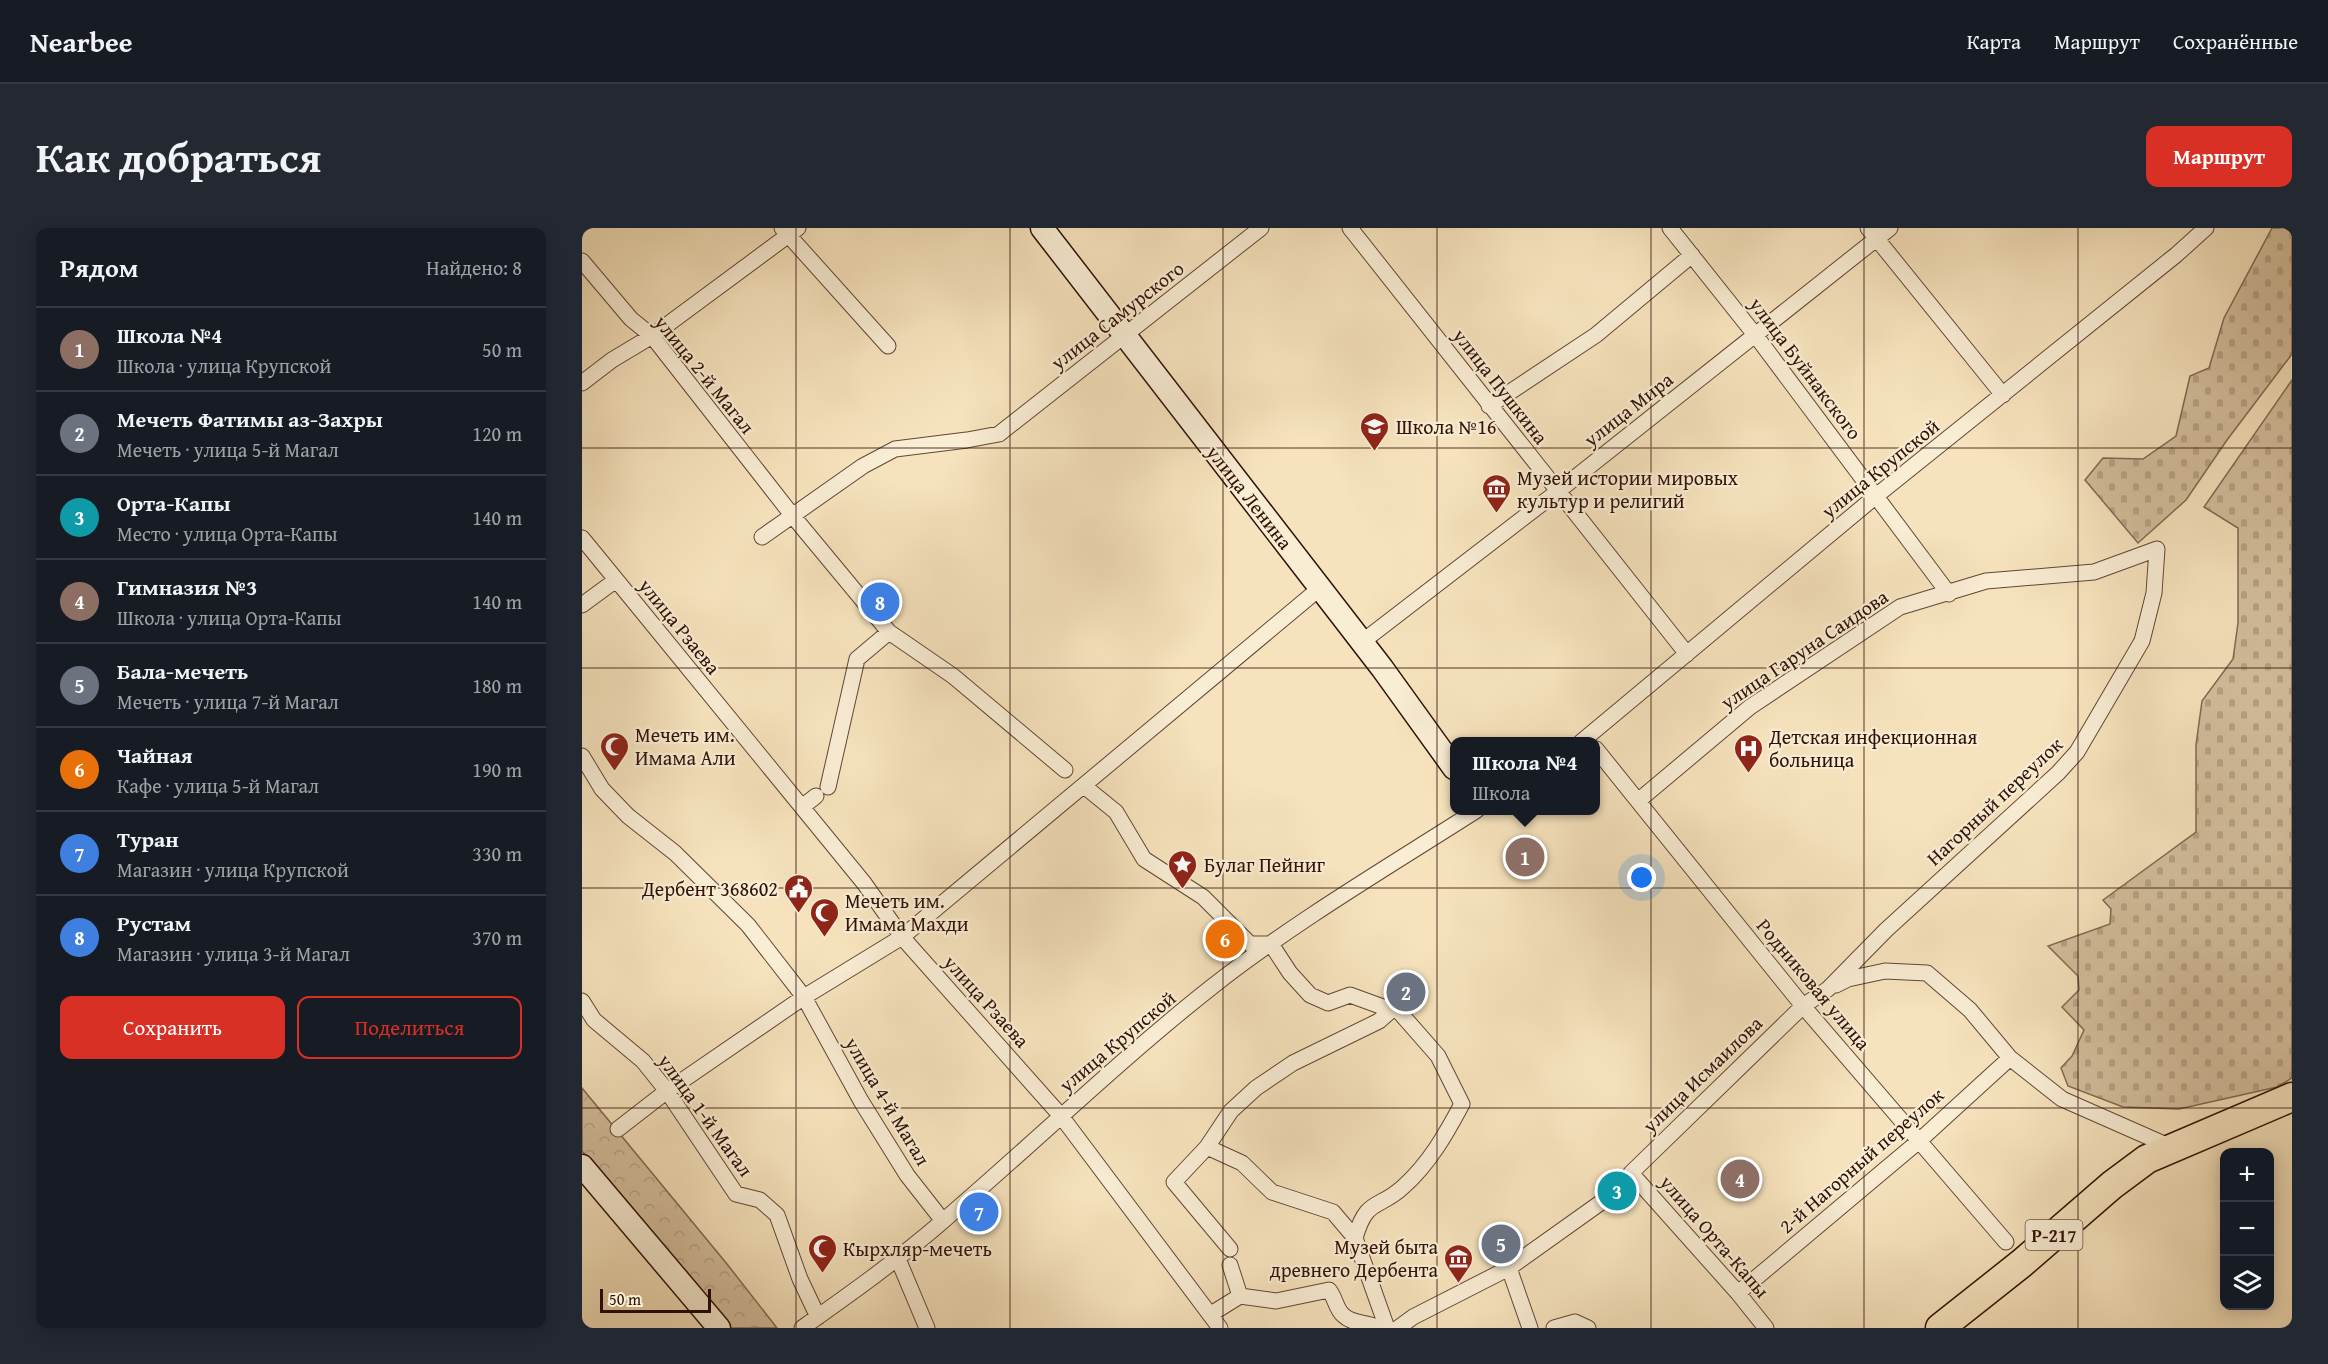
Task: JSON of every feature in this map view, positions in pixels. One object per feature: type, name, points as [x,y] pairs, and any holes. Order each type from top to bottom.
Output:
[{"type":"highway","name":"Р-217","points":[[1940,1328],[2022,1263],[2112,1185],[2147,1159],[2292,1097]]},
{"type":"street","name":"улица Ленина","points":[[1042,228],[1362,642],[1450,761]]},
{"type":"street","name":"улица Самурского","points":[[792,515],[863,466],[895,449],[999,434],[1261,228]]},
{"type":"street","name":"улица Пушкина","points":[[1350,228],[1557,492],[1688,654]]},
{"type":"street","name":"улица Буйнакского","points":[[1670,228],[1756,336],[1949,594]]},
{"type":"street","name":"улица Мира","points":[[1362,642],[1756,336],[1873,233],[1890,228]]},
{"type":"street","name":"улица Крупской","points":[[1594,737],[1688,654],[1876,496],[2206,228]]},
{"type":"street","points":[[582,383],[612,360],[652,336],[789,231],[888,346]]},
{"type":"street","points":[[1873,233],[2003,395]]},
{"type":"street","points":[[1489,406],[1596,335],[1692,255]]},
{"type":"street","name":"улица 2-й Магал","points":[[582,261],[631,319],[652,336],[792,515],[889,632]]},
{"type":"street","points":[[762,537],[792,515]]},
{"type":"street","name":"улица Рзаева","points":[[582,538],[864,883],[902,938],[1061,1116],[1220,1328]]},
{"type":"street","name":"улица Гаруна Саидова","points":[[1638,801],[1750,707],[1900,607],[1986,581],[2094,572],[2157,549]]},
{"type":"street","name":"Нагорный переулок","points":[[1803,1006],[1828,989],[1886,930],[2058,773],[2077,752],[2142,641],[2154,593],[2157,549]]},
{"type":"street","points":[[582,605],[616,580]]},
{"type":"street","points":[[618,1129],[668,1091],[804,997],[902,938],[1320,588]]},
{"type":"street","points":[[802,807],[822,792],[857,659],[889,632],[953,676],[1065,770]]},
{"type":"street","name":"улица 4-й Магал","points":[[582,756],[602,789],[628,816],[675,853],[748,926],[804,997],[861,1101],[907,1175],[943,1221]]},
{"type":"street","name":"Родниковая улица","points":[[1600,756],[1803,1006],[2006,1242]]},
{"type":"street","points":[[1084,786],[1116,812],[1144,859],[1203,897],[1250,944],[1270,944],[1290,973],[1310,995],[1328,1003],[1350,995],[1383,1007],[1395,1007],[1438,1056],[1462,1104],[1441,1143],[1403,1188],[1372,1206],[1360,1219],[1355,1239]]},
{"type":"street","name":"улица Крупской","points":[[802,1328],[898,1259],[1213,986],[1270,944],[1469,815]]},
{"type":"street","points":[[1828,989],[1848,979],[1885,971],[1927,973],[1970,1010],[2010,1058],[2062,1099],[2171,1147]]},
{"type":"street","name":"улица 1-й Магал","points":[[582,1001],[594,1020],[643,1061],[668,1091],[736,1194],[760,1200],[777,1215],[800,1279],[818,1317]]},
{"type":"street","name":"улица Исмаилова","points":[[1398,1328],[1413,1317],[1509,1268],[1617,1191],[1631,1173],[1803,1006]]},
{"type":"street","points":[[1230,1249],[1174,1182],[1207,1147],[1231,1111],[1256,1088],[1293,1063],[1379,1021],[1395,1007]]},
{"type":"street","name":"2-й Нагорный переулок","points":[[1738,1293],[1919,1141],[2010,1058]]},
{"type":"street","points":[[1207,1147],[1242,1163],[1272,1192],[1332,1212],[1355,1239],[1387,1328]]},
{"type":"street","points":[[582,1166],[719,1328]]},
{"type":"street","name":"улица Орта-Капы","points":[[1631,1173],[1738,1293],[1766,1328]]},
{"type":"street","points":[[898,1259],[927,1328]]},
{"type":"street","points":[[1230,1265],[1240,1296]]},
{"type":"street","points":[[1509,1268],[1530,1328]]},
{"type":"street","points":[[1211,1314],[1240,1296],[1276,1301],[1329,1290],[1341,1315],[1354,1322],[1372,1324],[1378,1328]]},
{"type":"street","points":[[1554,1328],[1575,1322],[1588,1328]]},
{"type":"green space","points":[[2272,228],[2292,228],[2292,354],[2227,440],[2186,500],[2138,543],[2085,480],[2103,458],[2143,459],[2176,436],[2190,376],[2209,368],[2224,318]]},
{"type":"green space","points":[[2292,380],[2292,1078],[2277,1087],[2179,1109],[2123,1107],[2068,1086],[2061,1068],[2072,1056],[2084,1030],[2062,1007],[2079,990],[2078,976],[2048,946],[2110,924],[2111,909],[2103,900],[2196,832],[2196,745],[2202,701],[2233,659],[2238,623],[2238,528],[2204,507]]},
{"type":"green space","points":[[582,1088],[777,1328],[731,1328],[582,1151]]},
{"type":"place","name":"Школа №16","points":[[1375,452]]},
{"type":"place","name":"Музей истории мировых культур и религий","points":[[1496,514]]},
{"type":"place","name":"Рустам","points":[[880,602]]},
{"type":"place","name":"Мечеть им. Имама Али","points":[[614,772]]},
{"type":"place","name":"Детская инфекционная больница","points":[[1748,774]]},
{"type":"place","name":"Школа №4","points":[[1525,857]]},
{"type":"place","name":"Булаг Пейниг","points":[[1183,890]]},
{"type":"place","name":"Дербент 368602","points":[[799,914]]},
{"type":"place","name":"Мечеть им. Имама Махди","points":[[824,938]]},
{"type":"place","name":"Чайная","points":[[1225,939]]},
{"type":"place","name":"Мечеть Фатимы аз-Захры","points":[[1406,992]]},
{"type":"place","name":"Гимназия №3","points":[[1740,1179]]},
{"type":"place","name":"Орта-Капы","points":[[1617,1191]]},
{"type":"place","name":"Туран","points":[[979,1212]]},
{"type":"place","name":"Бала-мечеть","points":[[1501,1244]]},
{"type":"place","name":"Кырхляр-мечеть","points":[[822,1274]]},
{"type":"place","name":"Музей быта древнего Дербента","points":[[1459,1284]]}]
